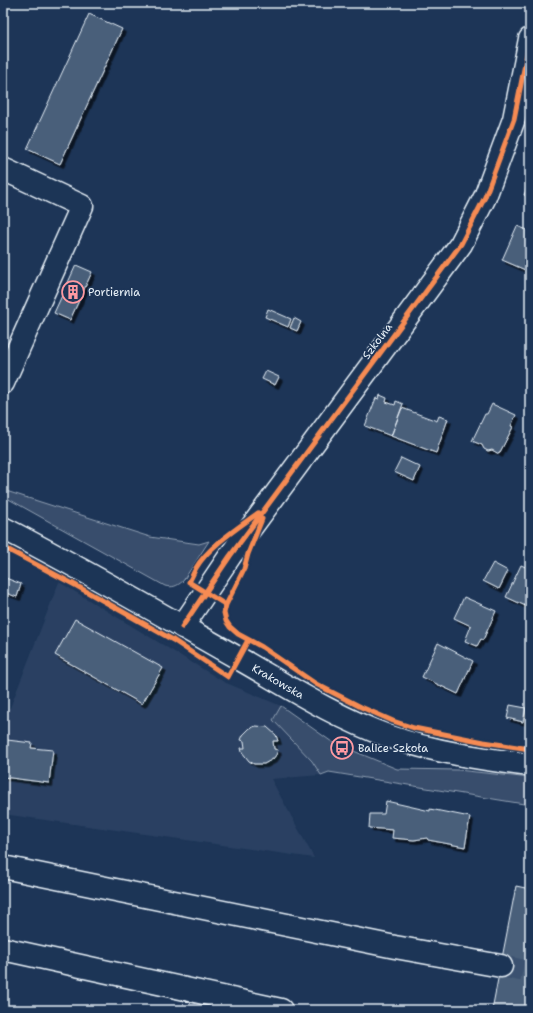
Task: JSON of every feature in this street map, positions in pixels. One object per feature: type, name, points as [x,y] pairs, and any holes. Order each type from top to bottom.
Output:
[{"type":"main road","name":"Szkolna","points":[[182,627],[235,550],[461,244],[484,197],[514,119],[530,39]]},
{"type":"main road","points":[[3,168],[82,206],[3,383]]},
{"type":"main road","name":"Krakowska","points":[[3,528],[318,704],[354,722],[411,744],[479,758],[530,765]]},
{"type":"main road","points":[[3,867],[388,945],[501,966]]},
{"type":"main road","points":[[3,949],[281,1010]]},
{"type":"shaded area","points":[[3,490],[150,537],[199,544],[209,541],[183,581],[175,586],[165,586],[5,497]]},
{"type":"shaded area","points":[[59,582],[224,682],[281,706],[273,720],[312,761],[321,775],[271,779],[314,858],[3,814],[3,710],[10,708]]},
{"type":"shaded area","points":[[281,706],[332,742],[397,769],[458,770],[530,778],[530,805],[329,772],[321,775],[312,761],[273,720]]},
{"type":"building","points":[[89,14],[122,29],[60,164],[27,149]]},
{"type":"building","points":[[530,180],[530,197],[524,195]]},
{"type":"building","points":[[517,226],[530,231],[530,272],[502,260]]},
{"type":"building","name":"Portiernia","points":[[76,265],[92,272],[70,320],[54,313]]},
{"type":"building","points":[[268,309],[291,319],[288,327],[265,317]]},
{"type":"building","points":[[294,318],[301,322],[297,331],[290,328]]},
{"type":"building","points":[[266,371],[279,377],[275,385],[262,379]]},
{"type":"building","points":[[380,395],[387,398],[386,402],[395,405],[396,401],[403,404],[391,436],[365,426],[376,398],[379,399]]},
{"type":"building","points":[[492,404],[516,415],[511,426],[513,427],[499,454],[492,450],[488,451],[484,449],[482,445],[472,441],[485,414],[487,414]]},
{"type":"building","points":[[402,408],[437,421],[439,416],[448,419],[436,453],[391,436]]},
{"type":"building","points":[[401,458],[420,467],[414,481],[394,472]]},
{"type":"building","points":[[493,563],[508,571],[499,589],[483,581]]},
{"type":"building","points":[[521,565],[530,569],[530,608],[506,597]]},
{"type":"building","points":[[3,577],[21,584],[17,597],[3,592]]},
{"type":"building","points":[[464,597],[496,611],[483,640],[481,639],[477,646],[465,641],[471,626],[454,618]]},
{"type":"building","points":[[75,619],[163,668],[142,704],[55,655]]},
{"type":"building","points":[[438,643],[473,661],[458,694],[422,677]]},
{"type":"building","points":[[510,705],[526,708],[523,722],[507,718]]},
{"type":"building","points":[[256,726],[267,727],[276,735],[278,741],[273,741],[274,749],[278,750],[276,755],[273,759],[264,764],[254,764],[249,761],[242,752],[241,748],[245,748],[244,741],[241,740],[243,735],[250,728]]},
{"type":"building","points":[[7,740],[32,743],[31,748],[53,750],[49,783],[3,777],[3,744],[6,744]]},
{"type":"building","points":[[386,801],[430,811],[430,809],[470,817],[465,847],[428,840],[427,838],[414,840],[392,838],[393,830],[369,828],[370,814],[384,814]]},
{"type":"building","points":[[516,886],[530,889],[530,1010],[492,1010]]},
{"type":"tunnel","points":[[501,966],[530,972]]},
{"type":"cycle path","points":[[182,627],[230,556],[461,244],[485,197],[514,119],[530,39]]},
{"type":"cycle path","points":[[226,605],[189,582],[201,560],[224,538],[258,513]]},
{"type":"cycle path","points":[[262,519],[248,554],[244,569],[226,605],[224,613],[226,621],[238,634],[262,647],[316,684],[361,707],[393,721],[414,728],[484,742],[530,749]]},
{"type":"cycle path","points":[[3,547],[75,585],[173,640],[228,677],[248,640]]},
{"type":"place","name":"Portiernia","points":[[73,292]]},
{"type":"place","name":"Balice Szkoła","points":[[342,748]]}]
